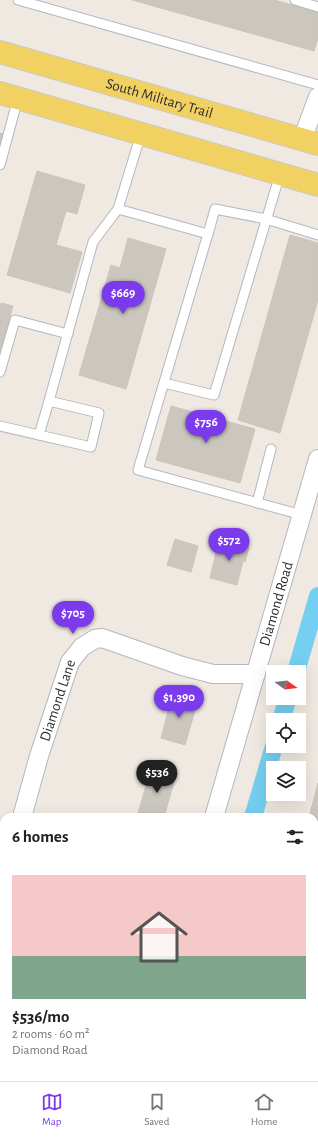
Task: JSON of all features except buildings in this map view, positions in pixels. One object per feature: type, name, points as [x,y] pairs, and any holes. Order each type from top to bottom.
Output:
[{"type":"main road","name":"South Military Trail","points":[[0,52],[310,142]]},
{"type":"main road","points":[[9,96],[318,185]]},
{"type":"street","points":[[310,142],[318,97]]},
{"type":"street","name":"Diamond Road","points":[[215,813],[318,459]]},
{"type":"street","name":"Diamond Lane","points":[[23,813],[39,756],[70,662],[82,647],[95,639],[102,638],[182,666],[213,674],[256,674]]},
{"type":"lane","points":[[18,0],[318,85]]},
{"type":"lane","points":[[295,0],[318,7]]},
{"type":"lane","points":[[0,165],[9,96]]},
{"type":"lane","points":[[39,435],[93,242],[118,209],[141,134]]},
{"type":"lane","points":[[164,383],[214,395],[280,174]]},
{"type":"lane","points":[[118,209],[208,234]]},
{"type":"lane","points":[[302,515],[138,470],[215,209],[266,219],[318,234]]},
{"type":"lane","points":[[0,372],[15,320],[68,334]]},
{"type":"lane","points":[[0,426],[91,447],[99,413],[49,400]]},
{"type":"lane","points":[[257,503],[271,449]]},
{"type":"waterway","points":[[298,665],[318,596]]},
{"type":"waterway","points":[[283,713],[286,705]]},
{"type":"waterway","points":[[254,813],[272,753]]}]
